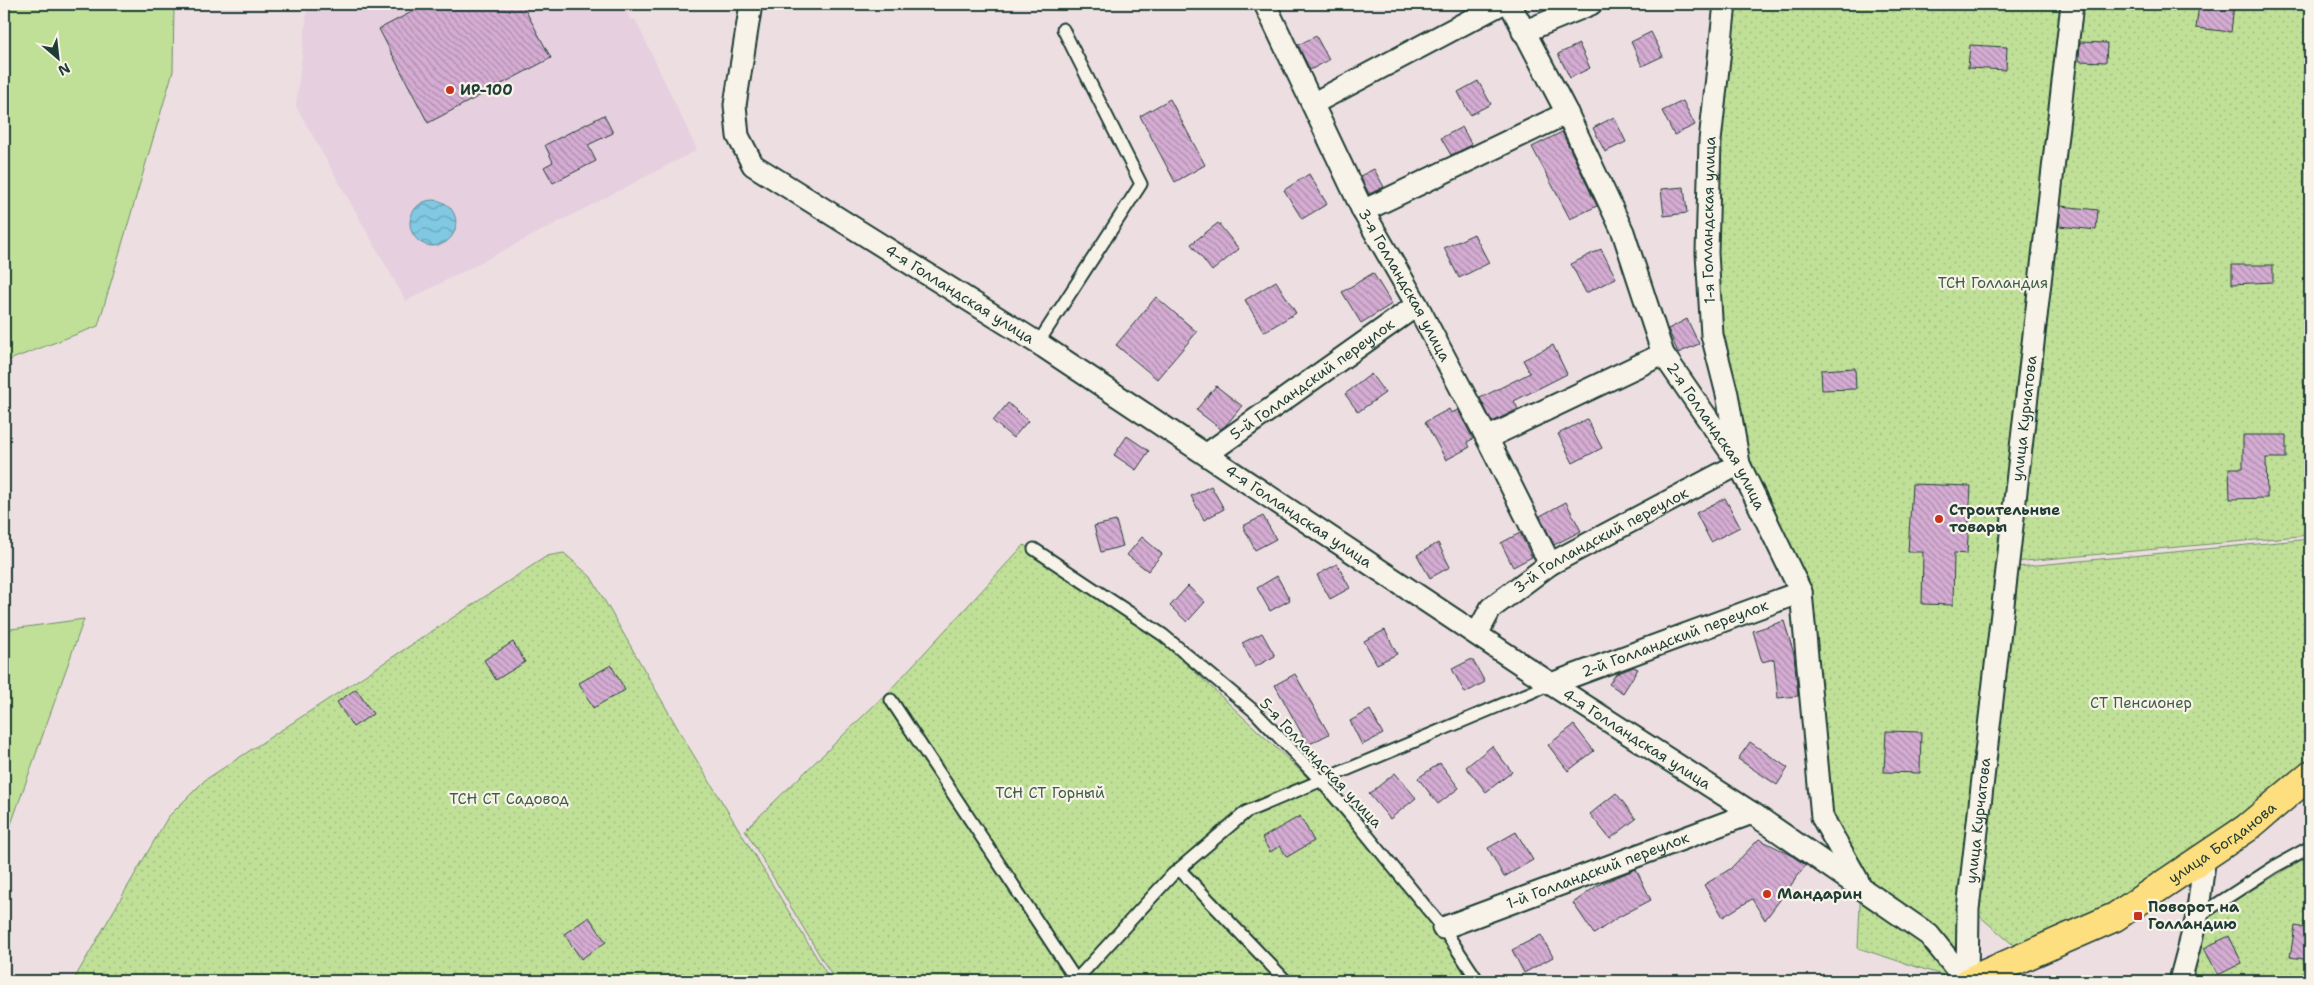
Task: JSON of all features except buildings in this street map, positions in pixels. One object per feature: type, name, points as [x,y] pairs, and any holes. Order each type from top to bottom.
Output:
[{"type":"main road","name":"улица Богданова","points":[[1967,981],[2115,918],[2247,828],[2310,776]]},
{"type":"street","name":"4-я Голландская улица","points":[[750,4],[735,105],[738,136],[753,165],[1038,343],[1551,684],[1752,813],[1929,935],[1967,981]]},
{"type":"street","name":"3-я Голландская улица","points":[[1266,4],[1363,211],[1417,305],[1487,438],[1550,564]]},
{"type":"street","points":[[1314,103],[1501,4]]},
{"type":"street","name":"2-я Голландская улица","points":[[1510,4],[1567,113],[1623,232],[1663,354],[1739,464],[1801,592],[1822,816],[1860,886]]},
{"type":"street","points":[[1523,32],[1590,4]]},
{"type":"street","name":"1-я Голландская улица","points":[[1725,4],[1710,141],[1707,253],[1712,335],[1727,394],[1739,464]]},
{"type":"street","name":"улица Курчатова","points":[[1967,981],[1968,908],[2072,4]]},
{"type":"street","points":[[1363,211],[1567,113]]},
{"type":"street","name":"5-й Голландский переулок","points":[[1207,454],[1417,305]]},
{"type":"street","points":[[1487,438],[1663,354]]},
{"type":"street","name":"3-й Голландский переулок","points":[[1477,634],[1491,608],[1550,564],[1739,464]]},
{"type":"street","name":"2-й Голландский переулок","points":[[1551,684],[1801,592]]},
{"type":"street","name":"1-й Голландский переулок","points":[[1443,928],[1752,813]]},
{"type":"street","points":[[2180,981],[2197,917],[2205,856]]},
{"type":"lane","points":[[1038,343],[1140,184],[1063,30]]},
{"type":"lane","name":"5-я Голландская улица","points":[[1034,549],[1163,634],[1254,711],[1322,782],[1443,928],[1478,981]]},
{"type":"lane","points":[[890,700],[1075,981],[1179,869],[1246,812],[1322,782],[1551,684]]},
{"type":"lane","points":[[2197,917],[2274,867],[2310,847]]},
{"type":"lane","points":[[1179,869],[1286,981]]},
{"type":"shaded area","points":[[308,4],[623,4],[631,20],[635,19],[697,150],[406,301],[296,106]]},
{"type":"green space","points":[[4,4],[174,4],[173,71],[98,326],[4,362]]},
{"type":"green space","name":"ТСН Голландия","points":[[1727,4],[2310,4],[2303,383],[2310,395],[2310,535],[2003,563],[1968,909],[1948,977],[1858,948],[1861,884],[1823,817],[1802,590],[1741,463],[1714,335],[1712,139]]},
{"type":"green space","name":"СТ Пенсионер","points":[[2310,539],[2310,757],[2275,789],[2102,914],[2018,949],[1970,908],[2006,568]]},
{"type":"green space","name":"ТСН СТ Горный","points":[[1024,545],[1161,640],[1324,793],[1439,931],[1470,981],[835,981],[745,830],[889,691]]},
{"type":"green space","name":"ТСН СТ Садовод","points":[[564,553],[591,577],[685,741],[831,981],[73,981],[168,817],[205,780],[547,556]]},
{"type":"green space","points":[[84,619],[5,841],[4,845],[4,630]]},
{"type":"green space","points":[[2310,855],[2310,981],[2186,981],[2203,919]]},
{"type":"water","points":[[433,200],[446,204],[452,210],[456,223],[452,236],[446,242],[433,246],[420,242],[414,236],[410,223],[414,210],[420,204]]},
{"type":"place","name":"ИР-100","points":[[450,90]]},
{"type":"place","name":"Строительные товары","points":[[1939,519]]},
{"type":"place","name":"Мандарин","points":[[1767,894]]},
{"type":"place","name":"Поворот на Голландию","points":[[2138,916]]}]
